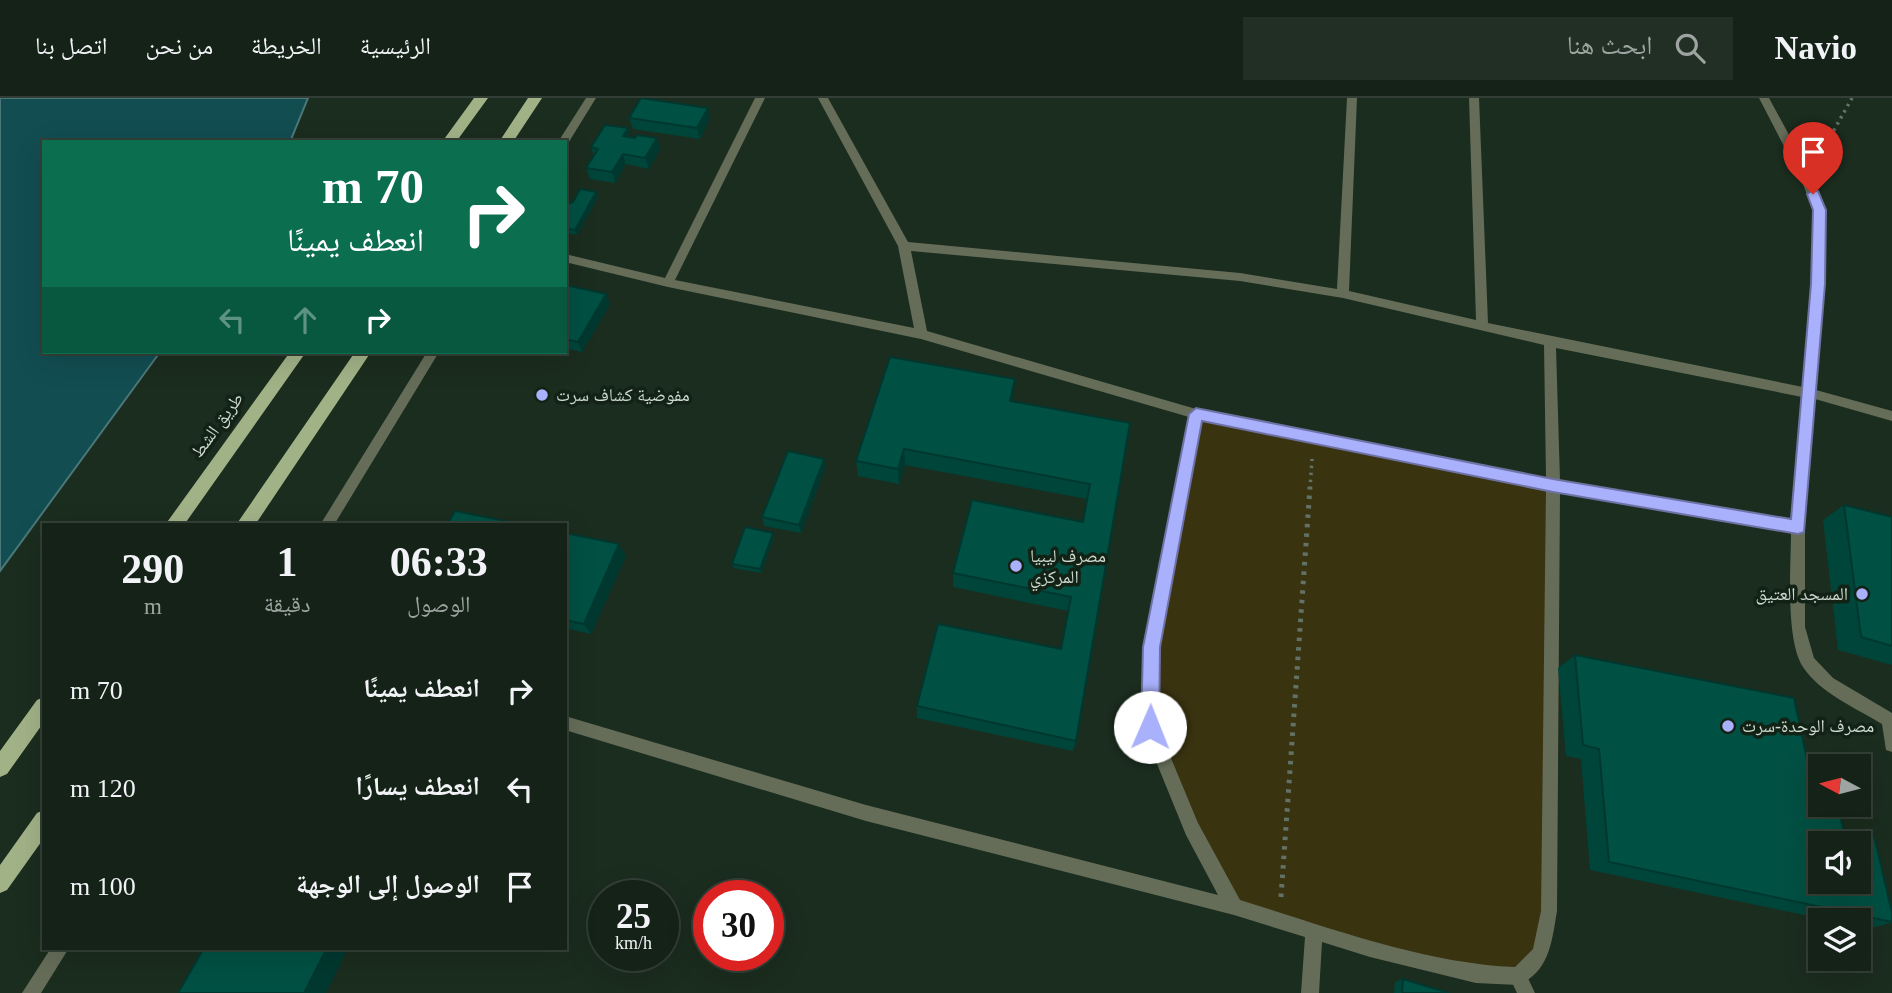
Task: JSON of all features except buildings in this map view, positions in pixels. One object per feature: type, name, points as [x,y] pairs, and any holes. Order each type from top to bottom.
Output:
[{"type":"main road","points":[[450,140],[481,98]]},
{"type":"main road","points":[[507,140],[535,98]]},
{"type":"main road","name":"طريق الشط","points":[[175,523],[297,354]]},
{"type":"main road","points":[[246,523],[362,354]]},
{"type":"main road","points":[[0,767],[42,709]]},
{"type":"main road","points":[[0,883],[42,823]]},
{"type":"street","points":[[565,140],[591,98]]},
{"type":"street","points":[[668,283],[760,98]]},
{"type":"street","points":[[823,98],[904,246],[921,334]]},
{"type":"street","points":[[1343,294],[1352,98]]},
{"type":"street","points":[[1474,98],[1482,326]]},
{"type":"street","points":[[1764,98],[1807,178],[1819,210],[1810,393],[1798,527],[1798,627],[1808,662],[1828,683],[1891,721],[1892,745]]},
{"type":"street","points":[[904,246],[1240,277],[1343,294],[1550,342],[1810,393],[1892,416]]},
{"type":"street","points":[[567,258],[668,283],[921,334],[1196,414],[1553,485],[1798,527]]},
{"type":"street","points":[[567,724],[866,813],[1234,907],[1314,933],[1522,985],[1541,953],[1549,911],[1553,485],[1550,342]]},
{"type":"street","points":[[328,523],[432,354]]},
{"type":"street","points":[[1196,414],[1151,647],[1150,727],[1192,829],[1234,907]]},
{"type":"street","points":[[1310,993],[1314,933]]},
{"type":"street","points":[[31,993],[60,950]]},
{"type":"path","points":[[1807,178],[1852,98]]},
{"type":"path","points":[[1279,922],[1313,438]]},
{"type":"shaded area","points":[[1196,414],[1553,485],[1541,953],[1518,976],[1476,974],[1234,907],[1150,727],[1151,647]]},
{"type":"water","points":[[0,98],[308,98],[291,140],[42,140],[42,354],[159,354],[0,571]]},
{"type":"place","name":"مفوضية كشاف سرت","points":[[542,395]]},
{"type":"place","name":"مصرف ليبيا المركزي","points":[[1016,566]]},
{"type":"place","name":"المسجد العتيق","points":[[1862,594]]},
{"type":"place","name":"مصرف الوحدة-سرت","points":[[1728,726]]},
{"type":"route","points":[[1150,727],[1151,647],[1196,414],[1553,485],[1798,527],[1820,244],[1819,210],[1813,194]]}]
